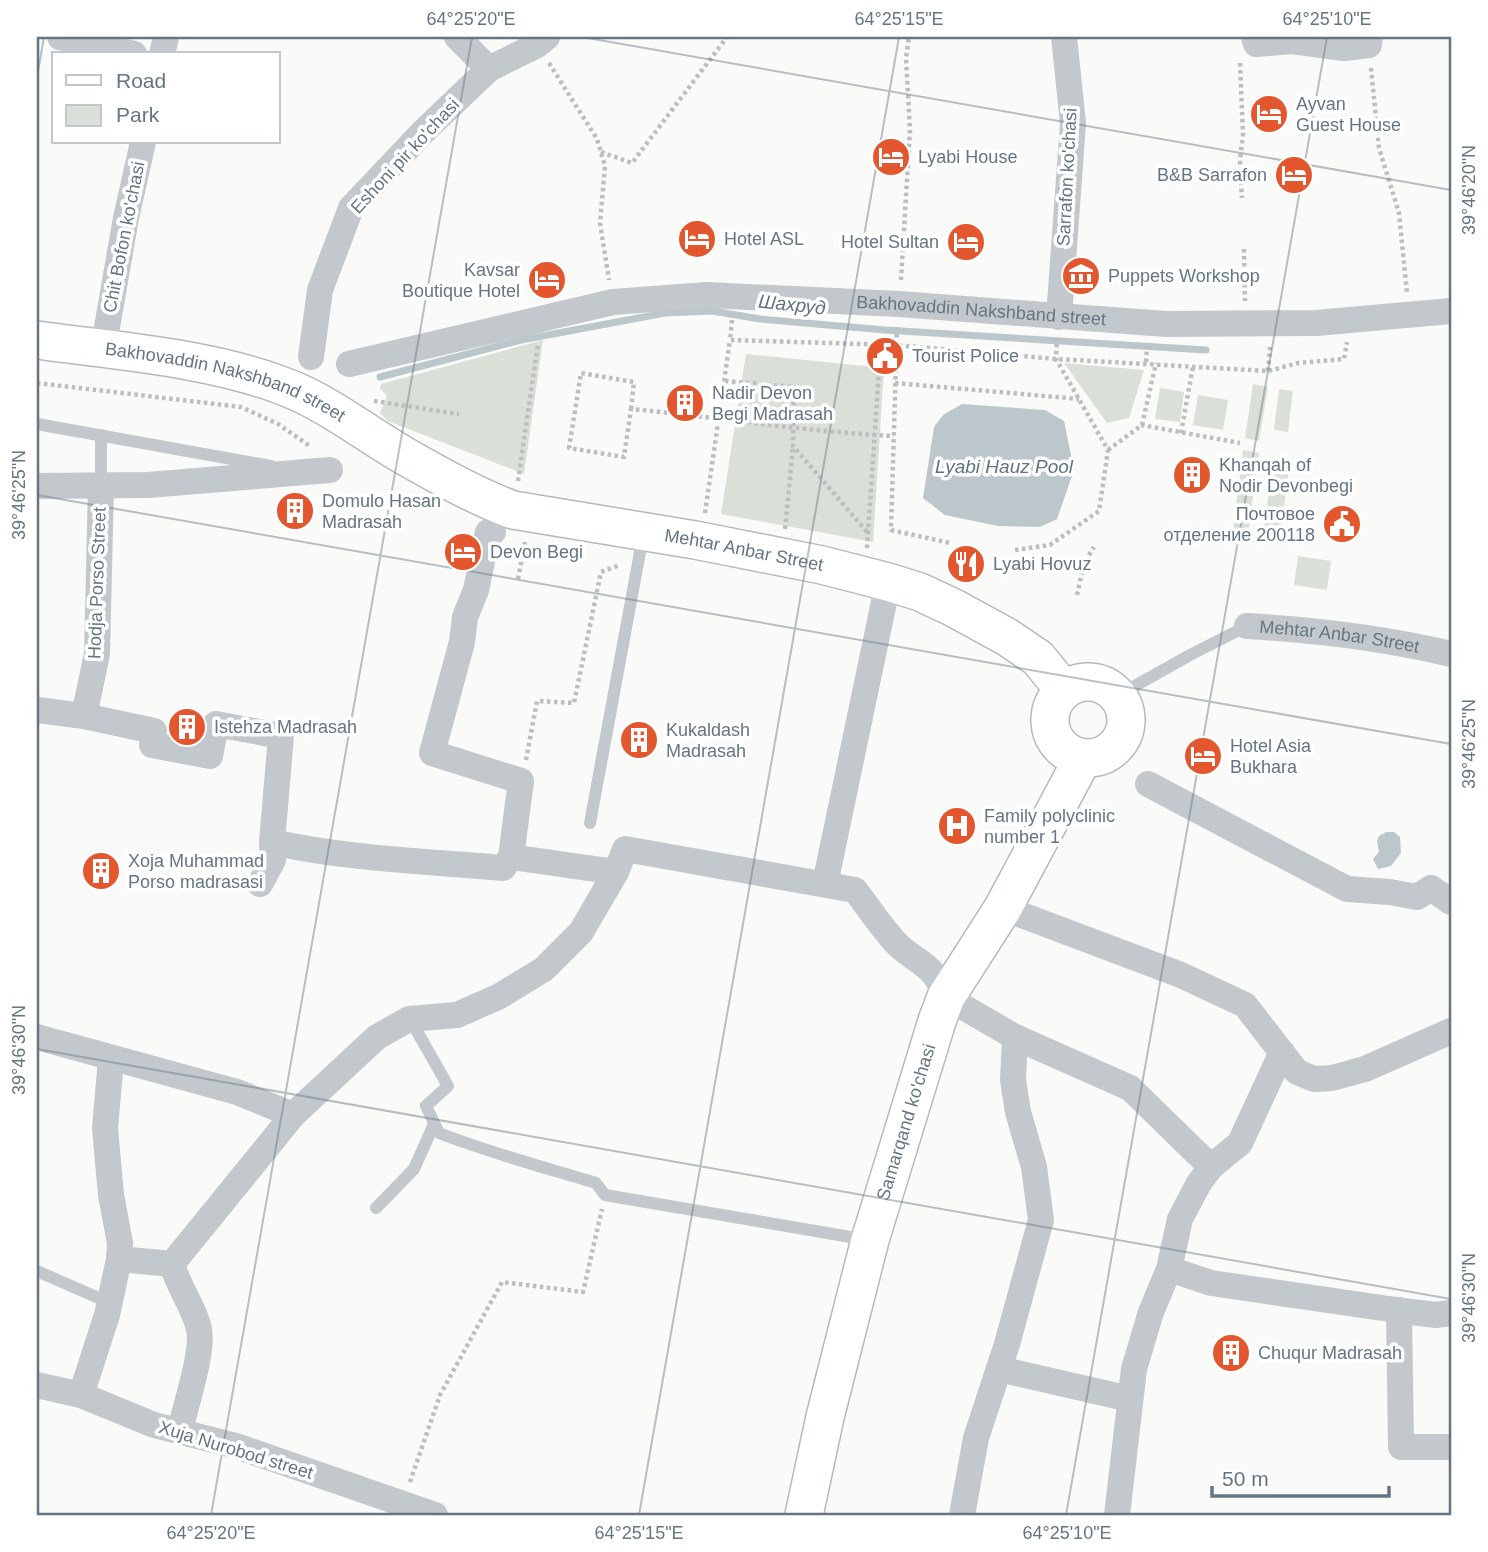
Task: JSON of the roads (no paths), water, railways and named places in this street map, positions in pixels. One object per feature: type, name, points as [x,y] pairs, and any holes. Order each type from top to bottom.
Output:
[{"type":"main road","name":"Bakhovaddin Nakshband street","points":[[37,340],[152,356],[263,379],[290,388],[315,401],[403,455]]},
{"type":"main road","name":"Mehtar Anbar Street","points":[[403,455],[491,502],[641,545],[822,565],[919,592],[1007,636],[1038,658],[1063,690]]},
{"type":"main road","points":[[1092,682],[1106,687],[1117,696],[1124,709],[1125,724],[1121,738],[1111,750],[1098,757],[1083,758],[1069,753],[1058,744],[1051,731],[1049,716],[1054,702],[1063,690],[1092,682]]},
{"type":"main road","name":"Samarqand ko'chasi","points":[[804,1515],[825,1417],[870,1240],[925,1055],[946,997],[1003,908],[1083,758]]},
{"type":"street","points":[[61,37],[125,52]]},
{"type":"street","points":[[457,37],[489,69]]},
{"type":"street","name":"Sarrafon ko'chasi","points":[[1059,317],[1073,123],[1064,37]]},
{"type":"street","points":[[1255,40],[1292,41],[1344,48],[1369,41]]},
{"type":"street","name":"Eshoni pir ko'chasi","points":[[311,357],[320,290],[351,208],[423,132],[489,69],[542,41]]},
{"type":"street","name":"Chit Bofon ko'chasi","points":[[106,333],[126,218],[143,144]]},
{"type":"street","name":"Bakhovaddin Nakshband street","points":[[349,364],[613,302],[707,295],[899,304],[1166,324],[1350,321],[1451,311]]},
{"type":"street","points":[[37,486],[148,485],[319,466]]},
{"type":"street","name":"Hodja Porso Street","points":[[84,716],[97,654],[101,485]]},
{"type":"street","points":[[272,842],[310,850],[414,862],[503,868],[511,858],[521,781],[432,753],[462,642],[466,617],[476,590],[488,532],[493,532]]},
{"type":"street","points":[[825,884],[884,603]]},
{"type":"street","name":"Mehtar Anbar Street","points":[[1247,626],[1316,630],[1367,637],[1451,654]]},
{"type":"street","points":[[37,710],[84,716],[154,731],[152,745],[210,757],[216,724],[281,736],[272,842],[273,860],[260,884]]},
{"type":"street","points":[[1148,784],[1347,889],[1417,897],[1431,888],[1451,902]]},
{"type":"street","points":[[173,1264],[293,1115],[377,1037],[409,1019],[457,1015],[498,997],[544,969],[581,932],[616,872],[625,849],[855,890],[899,945],[922,961],[940,979],[946,997],[1015,1037],[1130,1087],[1211,1167]]},
{"type":"street","points":[[511,858],[616,872]]},
{"type":"street","points":[[1003,908],[1181,975],[1245,1005],[1297,1072],[1314,1079],[1332,1078],[1365,1069],[1451,1031]]},
{"type":"street","points":[[37,1037],[237,1092],[293,1115]]},
{"type":"street","points":[[962,1515],[976,1438],[999,1369],[1041,1220],[1034,1167],[1018,1112],[1013,1080],[1015,1037]]},
{"type":"street","points":[[1117,1515],[1134,1369],[1147,1323],[1169,1269],[1180,1219],[1199,1183],[1211,1167],[1240,1143],[1282,1052]]},
{"type":"street","points":[[81,1395],[110,1303],[120,1259],[105,1128],[111,1059]]},
{"type":"street","points":[[120,1259],[173,1264]]},
{"type":"street","points":[[173,1264],[176,1279],[200,1332],[199,1350],[180,1431]]},
{"type":"street","points":[[1169,1269],[1211,1283],[1436,1315],[1451,1313]]},
{"type":"street","points":[[1399,1310],[1401,1447],[1451,1447]]},
{"type":"street","points":[[999,1369],[1130,1399]]},
{"type":"street","name":"Xuja Nurobod street","points":[[37,1385],[81,1395],[154,1425],[236,1446],[402,1506],[435,1515]]},
{"type":"lane","points":[[37,424],[319,466]]},
{"type":"lane","points":[[101,435],[101,485]]},
{"type":"lane","points":[[590,823],[641,545]]},
{"type":"lane","name":"Mehtar Anbar Street","points":[[1117,696],[1247,626]]},
{"type":"lane","points":[[409,1019],[448,1086],[426,1105],[439,1133],[479,1148],[596,1183],[605,1195],[870,1240]]},
{"type":"lane","points":[[376,1208],[414,1169],[434,1124]]},
{"type":"lane","points":[[37,1271],[110,1303]]},
{"type":"water","name":"Lyabi Hauz Pool","points":[[962,404],[1045,410],[1064,421],[1074,470],[1057,519],[1040,527],[998,526],[945,515],[923,498],[934,427],[943,415]]},
{"type":"water","points":[[1394,832],[1400,837],[1401,853],[1391,866],[1378,869],[1373,859],[1379,852],[1379,836]]},
{"type":"waterway","name":"Шахруд","points":[[380,377],[521,340],[665,313],[712,311],[760,319],[885,330],[1206,350]]},
{"type":"place","name":"Ayvan Guest House","points":[[1269,114]]},
{"type":"place","name":"Lyabi House","points":[[891,157]]},
{"type":"place","name":"B&B Sarrafon","points":[[1294,175]]},
{"type":"place","name":"Hotel ASL","points":[[697,239]]},
{"type":"place","name":"Hotel Sultan","points":[[966,242]]},
{"type":"place","name":"Puppets Workshop","points":[[1081,276]]},
{"type":"place","name":"Kavsar Boutique Hotel","points":[[547,280]]},
{"type":"place","name":"Tourist Police","points":[[885,356]]},
{"type":"place","name":"Nadir Devon Begi Madrasah","points":[[685,403]]},
{"type":"place","name":"Khanqah of Nodir Devonbegi","points":[[1192,475]]},
{"type":"place","name":"Domulo Hasan Madrasah","points":[[295,511]]},
{"type":"place","name":"Почтовое отделение 200118","points":[[1342,524]]},
{"type":"place","name":"Devon Begi","points":[[463,552]]},
{"type":"place","name":"Lyabi Hovuz","points":[[966,564]]},
{"type":"place","name":"Istehza Madrasah","points":[[187,727]]},
{"type":"place","name":"Kukaldash Madrasah","points":[[639,740]]},
{"type":"place","name":"Hotel Asia Bukhara","points":[[1203,756]]},
{"type":"place","name":"Family polyclinic number 1","points":[[957,826]]},
{"type":"place","name":"Xoja Muhammad Porso madrasasi","points":[[101,871]]},
{"type":"place","name":"Chuqur Madrasah","points":[[1231,1353]]}]
